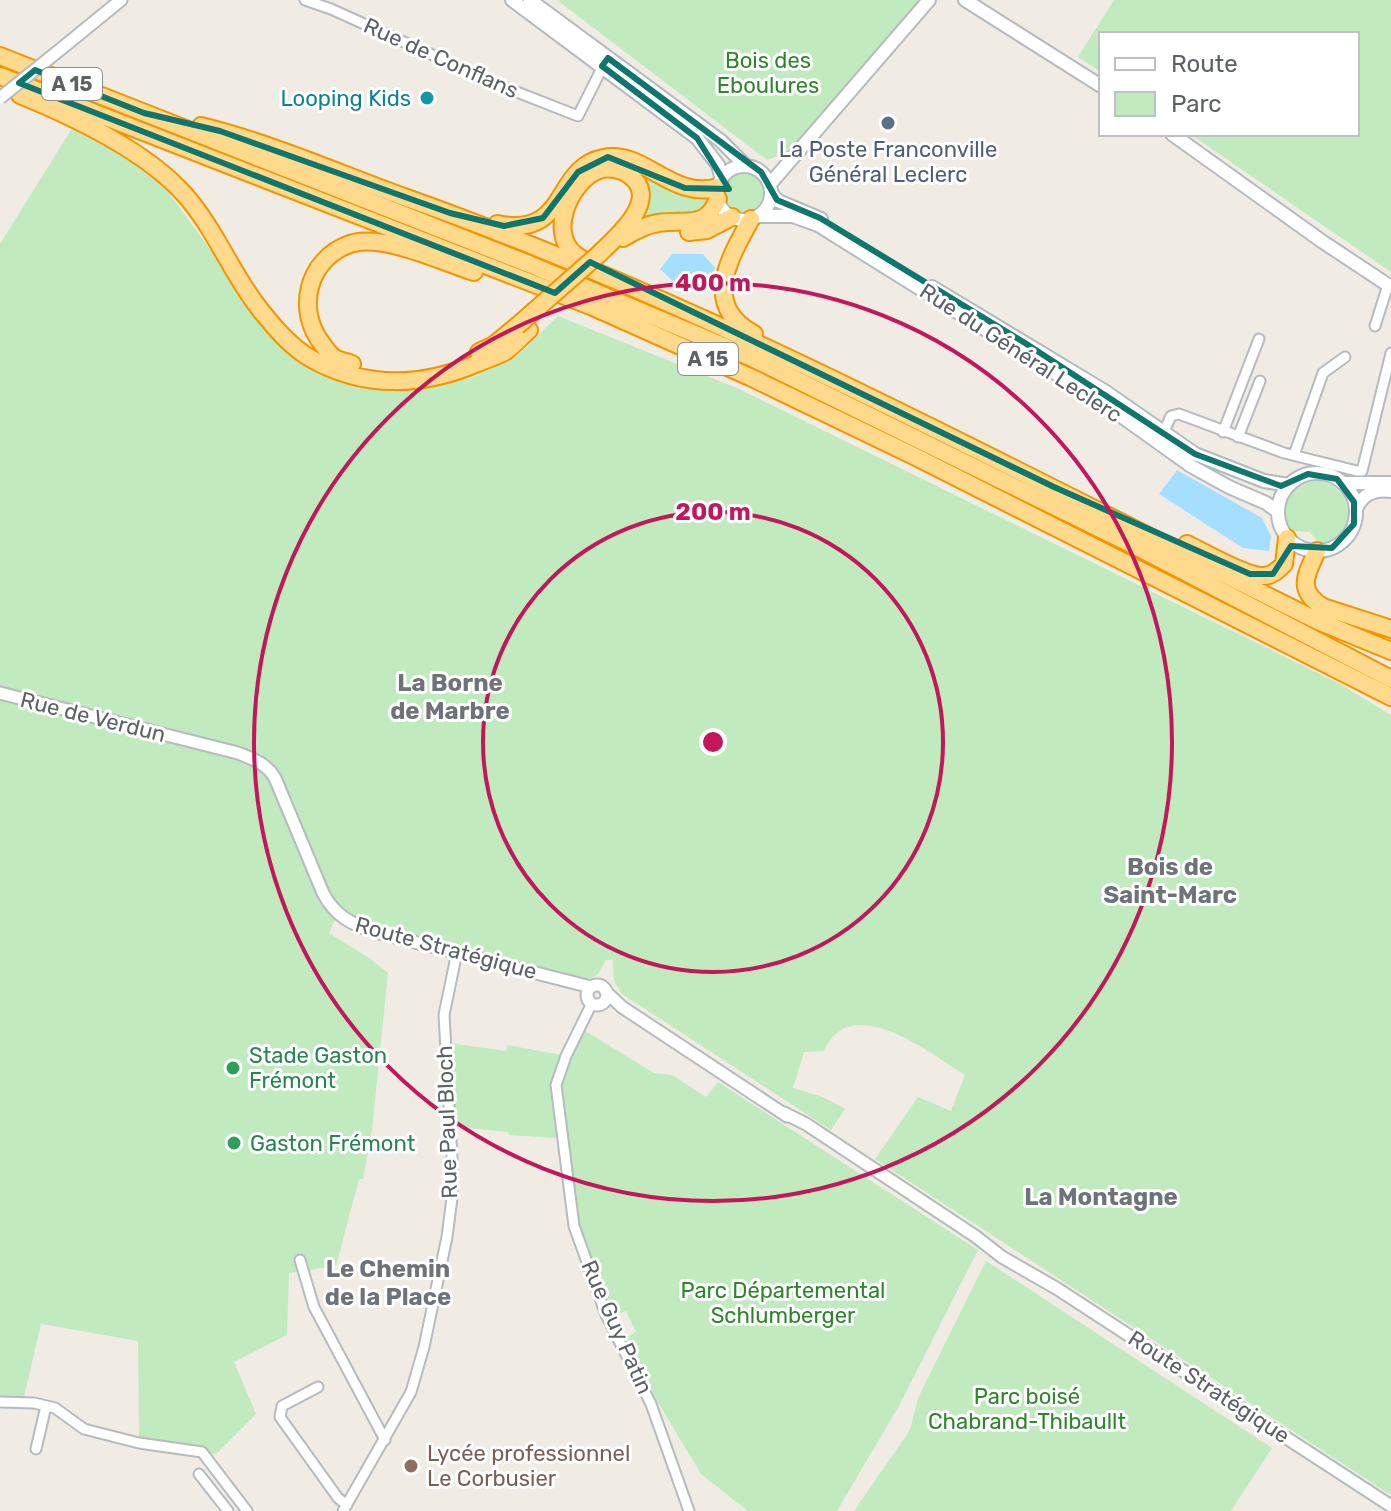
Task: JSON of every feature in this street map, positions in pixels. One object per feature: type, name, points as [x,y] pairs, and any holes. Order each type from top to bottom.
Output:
[{"type":"highway","name":"A 15","points":[[0,56],[529,264],[752,358],[1137,547],[1391,679]]},
{"type":"highway","name":"A 15","points":[[0,76],[593,307],[858,429],[1391,697]]},
{"type":"highway","points":[[0,87],[49,107],[155,167],[185,194],[213,232],[259,309],[293,346],[327,367],[381,382],[431,379],[505,352],[523,328],[637,229],[653,224],[701,220],[712,212],[719,188],[685,188],[630,161],[608,157],[590,162],[578,172],[549,213],[531,224],[512,227],[450,213]]},
{"type":"highway","points":[[144,113],[220,131],[450,213],[667,302]]},
{"type":"highway","points":[[602,257],[633,219],[639,206],[640,194],[636,182],[627,173],[612,169],[600,170],[584,181],[563,217],[562,236],[577,256],[667,302],[843,383],[1318,621],[1391,651]]},
{"type":"highway","points":[[602,257],[641,237],[661,232],[702,232],[732,217]]},
{"type":"highway","points":[[754,218],[725,276],[723,295],[728,310],[749,331],[843,383]]},
{"type":"highway","points":[[509,276],[480,274],[374,242],[350,244],[316,271],[308,289],[310,324],[333,357],[360,367],[393,373],[449,365],[523,328]]},
{"type":"highway","points":[[1054,487],[1257,576],[1273,574],[1284,564],[1287,538]]},
{"type":"highway","points":[[1317,551],[1305,577],[1306,587],[1314,601],[1323,607],[1391,629]]},
{"type":"main road","points":[[512,0],[721,141],[770,189]]},
{"type":"main road","points":[[530,0],[697,138],[718,165],[722,208],[732,217],[754,218],[768,207],[770,189],[796,154],[929,0]]},
{"type":"main road","points":[[965,0],[1099,85]]},
{"type":"main road","points":[[1175,136],[1389,286]]},
{"type":"main road","points":[[719,188],[732,169],[776,166],[796,154]]},
{"type":"main road","name":"Rue du Général Leclerc","points":[[770,189],[778,201],[820,218],[1106,392],[1195,454],[1264,481],[1289,485]]},
{"type":"main road","name":"Rue du Général Leclerc","points":[[754,218],[793,216],[818,225],[1103,403],[1191,466],[1277,511]]},
{"type":"main road","points":[[1356,509],[1352,495],[1343,483],[1316,473],[1301,476],[1289,485],[1282,494],[1277,511],[1287,538],[1304,549],[1317,551],[1344,541],[1354,524],[1359,501],[1370,493],[1391,491]]},
{"type":"main road","points":[[1343,483],[1391,483]]},
{"type":"street","points":[[0,98],[121,0]]},
{"type":"street","name":"Rue de Conflans","points":[[305,0],[578,116],[605,62]]},
{"type":"street","points":[[1375,326],[1389,286]]},
{"type":"street","points":[[1223,432],[1259,339]]},
{"type":"street","points":[[1166,427],[1175,414],[1294,455],[1362,471],[1391,353]]},
{"type":"street","points":[[1294,455],[1323,373],[1345,357]]},
{"type":"street","points":[[1238,437],[1260,381]]},
{"type":"street","name":"Rue de Verdun","points":[[0,693],[187,740]]},
{"type":"street","name":"Route Stratégique","points":[[187,740],[257,760],[271,771],[323,893],[344,920],[375,932],[533,970],[622,1007],[784,1113],[815,1137],[1005,1252],[1026,1269],[1391,1506]]},
{"type":"street","name":"Rue Paul Bloch","points":[[345,1508],[411,1392],[424,1347],[447,1237],[452,1198],[452,1158],[444,1015],[457,952]]},
{"type":"street","name":"Rue Guy Patin","points":[[595,996],[566,1056],[556,1085],[574,1226],[606,1315],[651,1404],[689,1511]]},
{"type":"street","points":[[300,1260],[314,1307],[385,1440]]},
{"type":"street","points":[[318,1387],[282,1406],[280,1417],[345,1508]]},
{"type":"street","points":[[0,1402],[55,1408],[84,1429],[139,1443],[202,1452],[247,1511]]},
{"type":"street","points":[[36,1449],[46,1406]]},
{"type":"street","points":[[199,1474],[228,1511]]},
{"type":"highlighted area","points":[[608,58],[761,172],[777,200],[820,218],[1025,343],[1195,454],[1281,486],[1308,474],[1337,479],[1354,502],[1354,524],[1332,548],[1291,546],[1273,574],[1250,574],[1054,487],[590,262],[555,293],[19,83],[35,70],[144,113],[220,131],[450,213],[504,226],[543,218],[578,172],[608,157],[685,188],[729,189],[697,138],[602,66]]},
{"type":"green space","name":"Bois des Eboulures","points":[[557,0],[920,0],[895,35],[791,151],[767,160]]},
{"type":"green space","points":[[1114,0],[1391,0],[1391,272],[1193,136],[1359,136],[1359,32],[1099,32],[1099,71],[1078,57]]},
{"type":"green space","points":[[74,125],[156,175],[249,303],[304,362],[412,387],[472,378],[517,356],[558,316],[739,389],[1340,684],[1391,715],[1391,1495],[875,1159],[918,1097],[951,1111],[965,1075],[912,1042],[871,1026],[852,1026],[836,1034],[824,1051],[804,1052],[793,1088],[823,1097],[845,1109],[831,1130],[622,994],[614,981],[613,960],[606,960],[598,974],[585,981],[338,913],[329,933],[388,973],[372,1130],[363,1179],[359,1179],[336,1266],[289,1273],[287,1335],[234,1362],[256,1414],[216,1454],[139,1443],[138,1341],[41,1324],[23,1401],[0,1401],[0,244]]},
{"type":"green space","points":[[627,165],[710,196],[712,203],[706,213],[636,224],[640,218]]},
{"type":"green space","points":[[744,171],[759,178],[766,193],[759,208],[744,215],[729,208],[722,193],[729,178]]},
{"type":"green space","points":[[1320,481],[1341,493],[1348,512],[1341,532],[1320,544],[1310,532],[1291,531],[1286,504],[1301,485]]},
{"type":"green space","name":"Parc Départemental Schlumberger","points":[[582,1029],[654,1073],[672,1075],[706,1097],[718,1082],[978,1250],[900,1404],[837,1511],[748,1511],[701,1474],[659,1404],[625,1338],[636,1332],[626,1311],[613,1316],[602,1295],[573,1200],[560,1081]]},
{"type":"green space","points":[[449,1043],[506,1051],[507,1045],[562,1055],[553,1086],[557,1138],[456,1127]]},
{"type":"green space","name":"Parc boisé Chabrand-Thibaullt","points":[[986,1261],[1272,1448],[1231,1511],[854,1511],[910,1430],[918,1398]]},
{"type":"water","points":[[672,254],[703,254],[715,268],[711,279],[698,290],[676,284],[660,269]]},
{"type":"water","points":[[1177,470],[1262,518],[1271,536],[1269,551],[1243,548],[1159,494]]},
{"type":"place","name":"Looping Kids","points":[[427,98]]},
{"type":"place","name":"La Poste Franconville Général Leclerc","points":[[888,123]]},
{"type":"place","name":"Stade Gaston Frémont","points":[[233,1068]]},
{"type":"place","name":"Gaston Frémont","points":[[234,1143]]},
{"type":"place","name":"Lycée professionnel Le Corbusier","points":[[411,1466]]},
{"type":"district","name":"La Borne de Marbre","points":[[450,697]]},
{"type":"district","name":"Bois de Saint-Marc","points":[[1170,881]]},
{"type":"district","name":"La Montagne","points":[[1101,1197]]},
{"type":"district","name":"Le Chemin de la Place","points":[[388,1283]]}]
